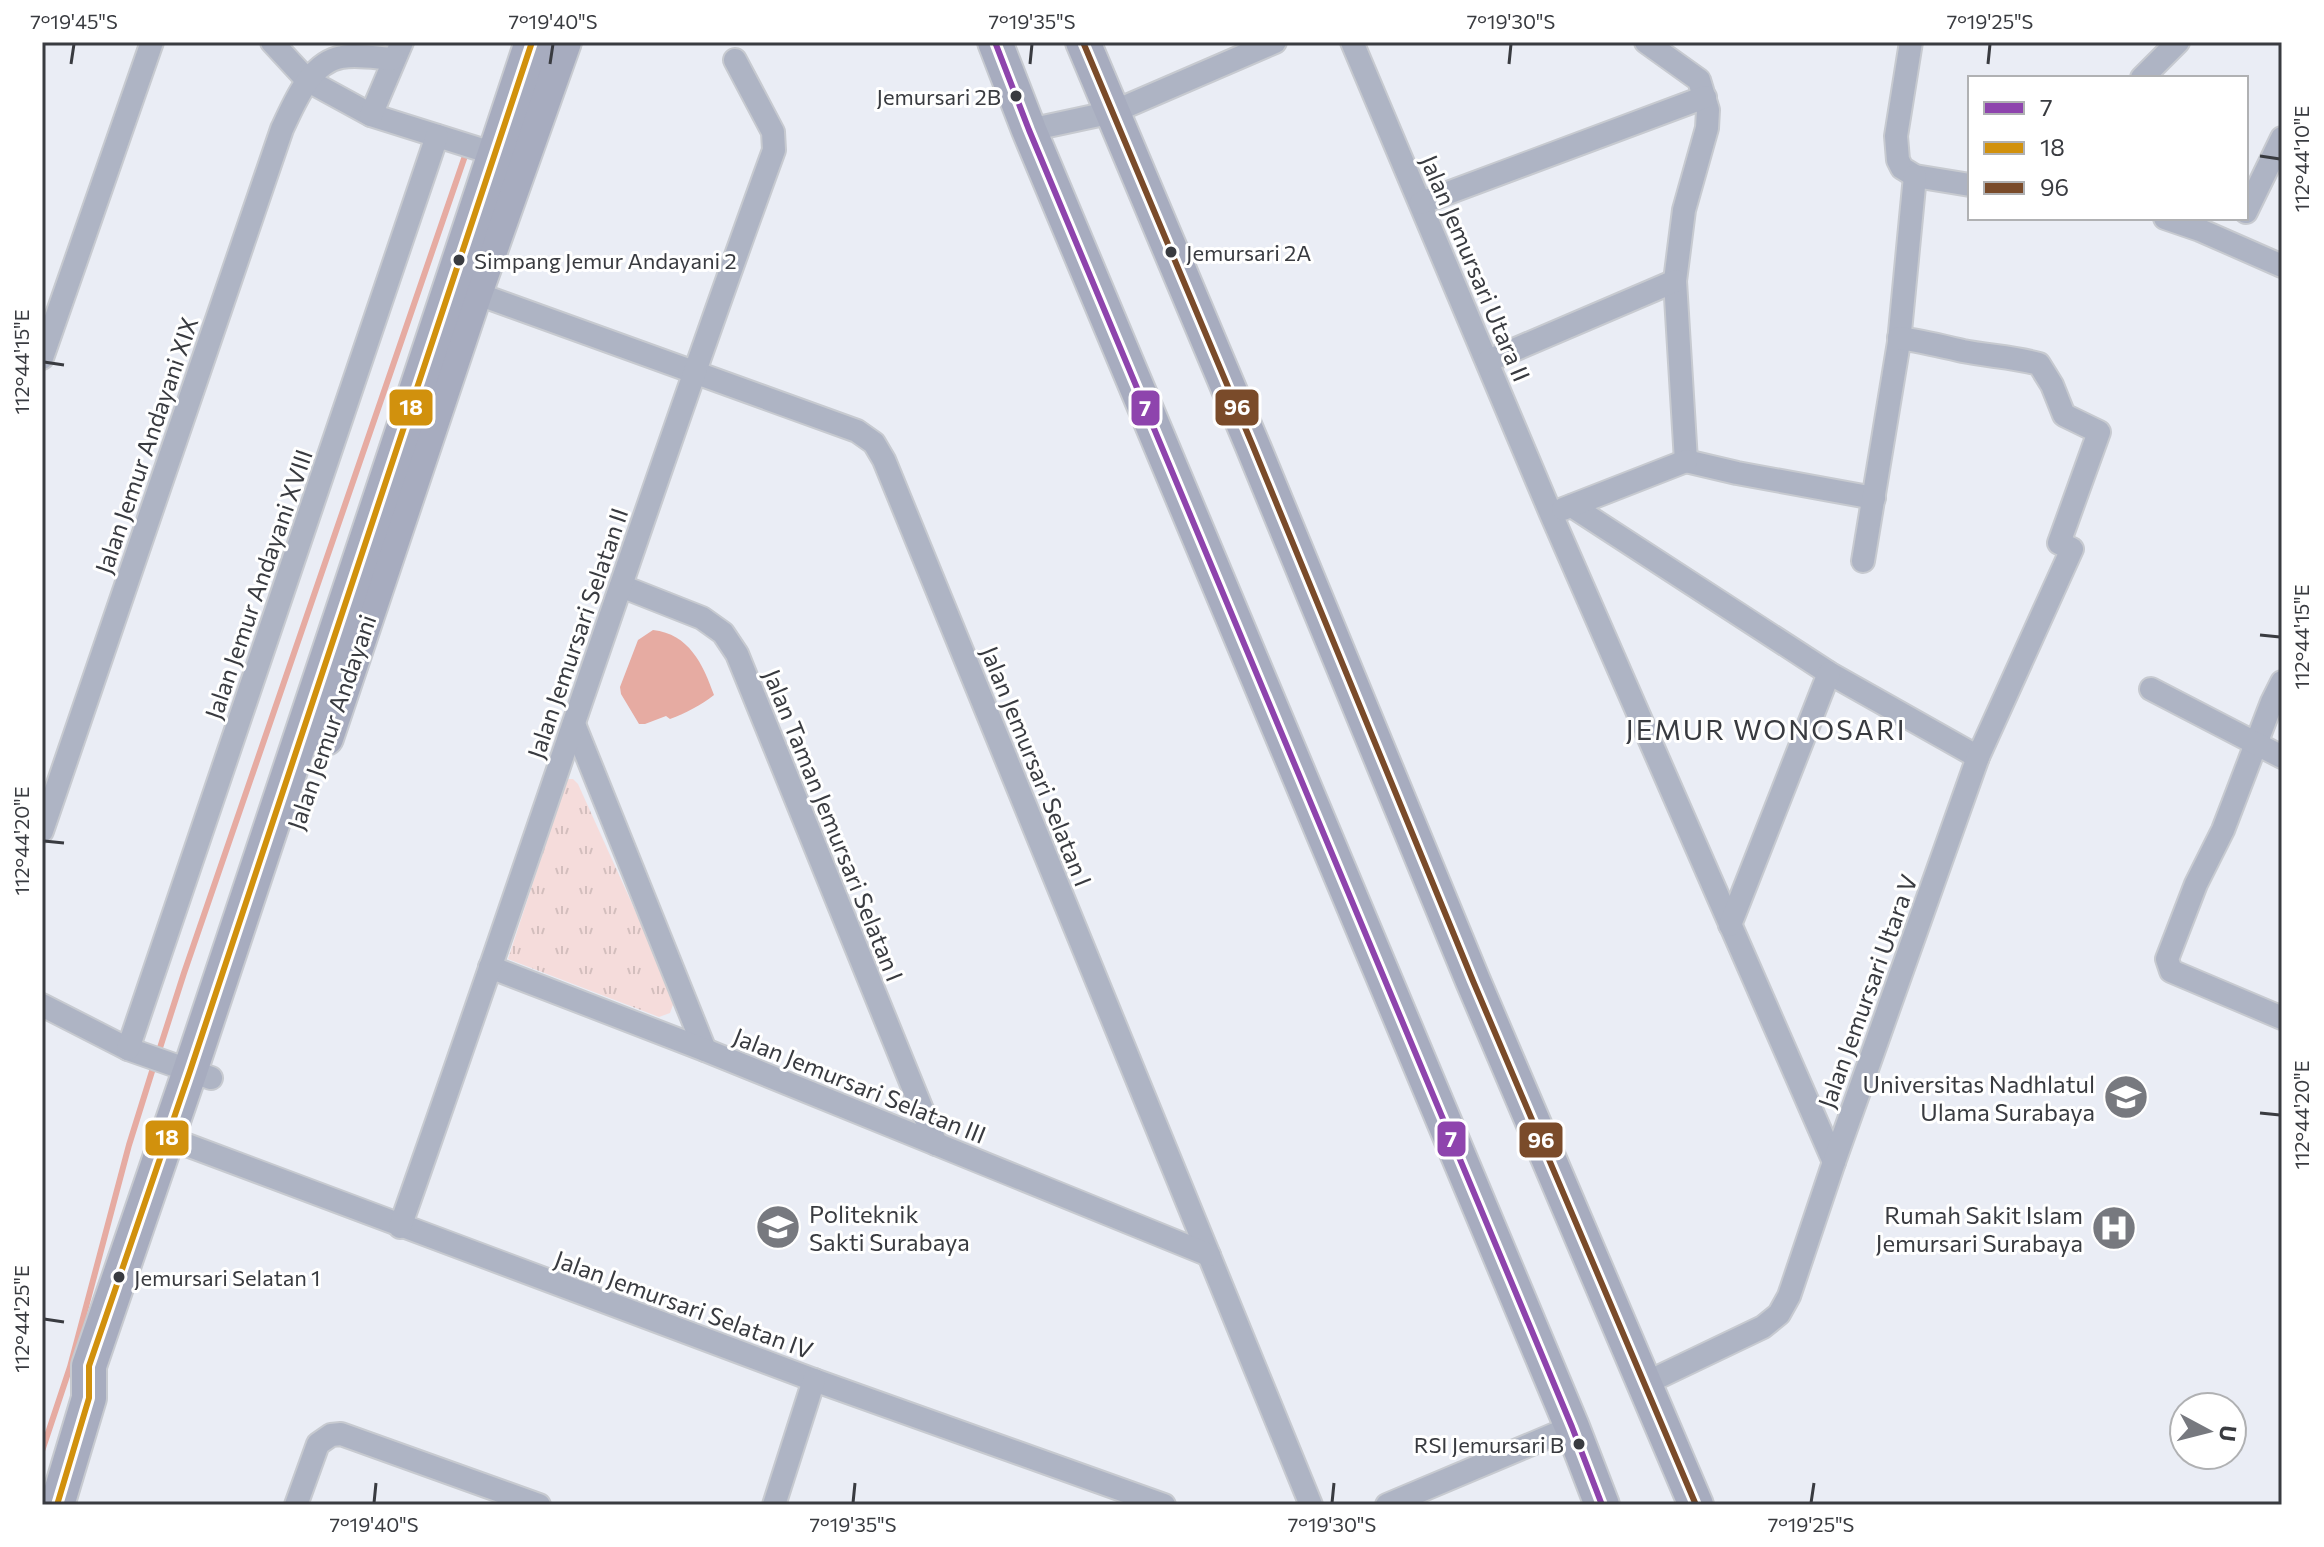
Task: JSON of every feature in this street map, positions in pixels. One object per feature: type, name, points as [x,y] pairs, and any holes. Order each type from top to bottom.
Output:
[{"type":"main road","name":"Jalan Jemur Andayani","points":[[57,1505],[89,1398],[89,1366],[169,1061],[495,154],[532,42]]},
{"type":"main road","name":"Jalan Jemur Andayani","points":[[89,1398],[108,1373],[187,1145],[169,1061],[475,293],[564,42]]},
{"type":"main road","points":[[995,42],[1039,128],[1602,1505]]},
{"type":"main road","points":[[1083,42],[1104,114],[1696,1505]]},
{"type":"street","points":[[42,358],[152,42]]},
{"type":"street","points":[[272,42],[307,80],[371,115],[495,154]]},
{"type":"street","points":[[1039,128],[1104,114],[1275,42]]},
{"type":"street","name":"Jalan Jemursari Utara II","points":[[1352,42],[1488,361],[1561,510],[1730,925],[1834,1162]]},
{"type":"street","points":[[1646,42],[1699,80],[1708,110],[1707,128],[1684,210],[1675,281],[1686,461]]},
{"type":"street","points":[[1911,42],[1896,136],[1898,160],[1902,168],[1915,176],[1968,185]]},
{"type":"street","points":[[2144,76],[2178,42]]},
{"type":"street","points":[[307,80],[331,60],[398,50],[371,115]]},
{"type":"street","name":"Jalan Jemursari Selatan II","points":[[400,1227],[693,372],[774,150],[773,132],[735,60]]},
{"type":"street","name":"Jalan Jemur Andayani XIX","points":[[42,831],[282,129],[307,80]]},
{"type":"street","points":[[1421,203],[1705,97]]},
{"type":"street","name":"Jalan Jemur Andayani XVIII","points":[[169,1061],[437,136]]},
{"type":"street","points":[[2248,208],[2282,138]]},
{"type":"street","points":[[1863,561],[1899,338],[1915,176]]},
{"type":"street","points":[[2171,220],[2282,266]]},
{"type":"street","points":[[2230,244],[2242,220]]},
{"type":"street","points":[[1488,361],[1675,281]]},
{"type":"street","name":"Jalan Jemursari Selatan I","points":[[475,293],[857,431],[874,443],[1311,1505]]},
{"type":"street","name":"Jalan Jemursari Utara V","points":[[1644,1384],[1763,1327],[1779,1314],[1789,1296],[1978,757],[2072,549],[2059,543],[2099,432],[2064,415],[2052,385],[2039,364],[1899,338]]},
{"type":"street","points":[[1561,510],[1686,461],[1874,498]]},
{"type":"street","points":[[1561,510],[1829,673],[1978,757]]},
{"type":"street","name":"Jalan Taman Jemursari Selatan I","points":[[621,586],[702,618],[723,633],[737,654],[936,1144]]},
{"type":"street","points":[[1730,925],[1829,673]]},
{"type":"street","points":[[2282,682],[2167,959],[2171,971],[2282,1018]]},
{"type":"street","points":[[2151,689],[2282,757]]},
{"type":"street","points":[[574,724],[705,1050]]},
{"type":"street","name":"Jalan Jemursari Selatan III","points":[[490,967],[705,1050],[1209,1255]]},
{"type":"street","points":[[42,1005],[169,1061]]},
{"type":"street","name":"Jalan Jemursari Selatan IV","points":[[187,1145],[814,1380],[1164,1505]]},
{"type":"street","points":[[774,1505],[814,1380]]},
{"type":"street","points":[[1387,1505],[1572,1427]]},
{"type":"street","points":[[296,1505],[318,1444],[331,1435],[341,1434],[539,1505]]},
{"type":"green space","points":[[567,779],[573,779],[578,784],[675,999],[670,1013],[659,1017],[508,959]]},
{"type":"shaded area","points":[[653,630],[676,637],[693,652],[714,695],[670,719],[666,716],[639,724],[620,687],[638,640]]},
{"type":"waterway","points":[[158,1054],[466,153]]},
{"type":"waterway","points":[[42,1451],[70,1367],[129,1145],[154,1065]]},
{"type":"transit line","name":"18","points":[[57,1505],[89,1398],[89,1366],[532,42]]},
{"type":"transit line","name":"7","points":[[995,42],[1602,1505]]},
{"type":"transit line","name":"96","points":[[1083,42],[1473,981],[1696,1505]]},
{"type":"place","name":"Jemursari 2B","points":[[1016,96]]},
{"type":"place","name":"Jemursari 2A","points":[[1171,252]]},
{"type":"place","name":"Simpang Jemur Andayani 2","points":[[459,260]]},
{"type":"place","name":"Universitas Nadhlatul Ulama Surabaya","points":[[2126,1097]]},
{"type":"place","name":"Politeknik Sakti Surabaya","points":[[778,1227]]},
{"type":"place","name":"Rumah Sakit Islam Jemursari Surabaya","points":[[2114,1228]]},
{"type":"place","name":"Jemursari Selatan 1","points":[[119,1277]]},
{"type":"place","name":"RSI Jemursari B","points":[[1579,1444]]},
{"type":"district","name":"JEMUR WONOSARI","points":[[1766,729]]}]
